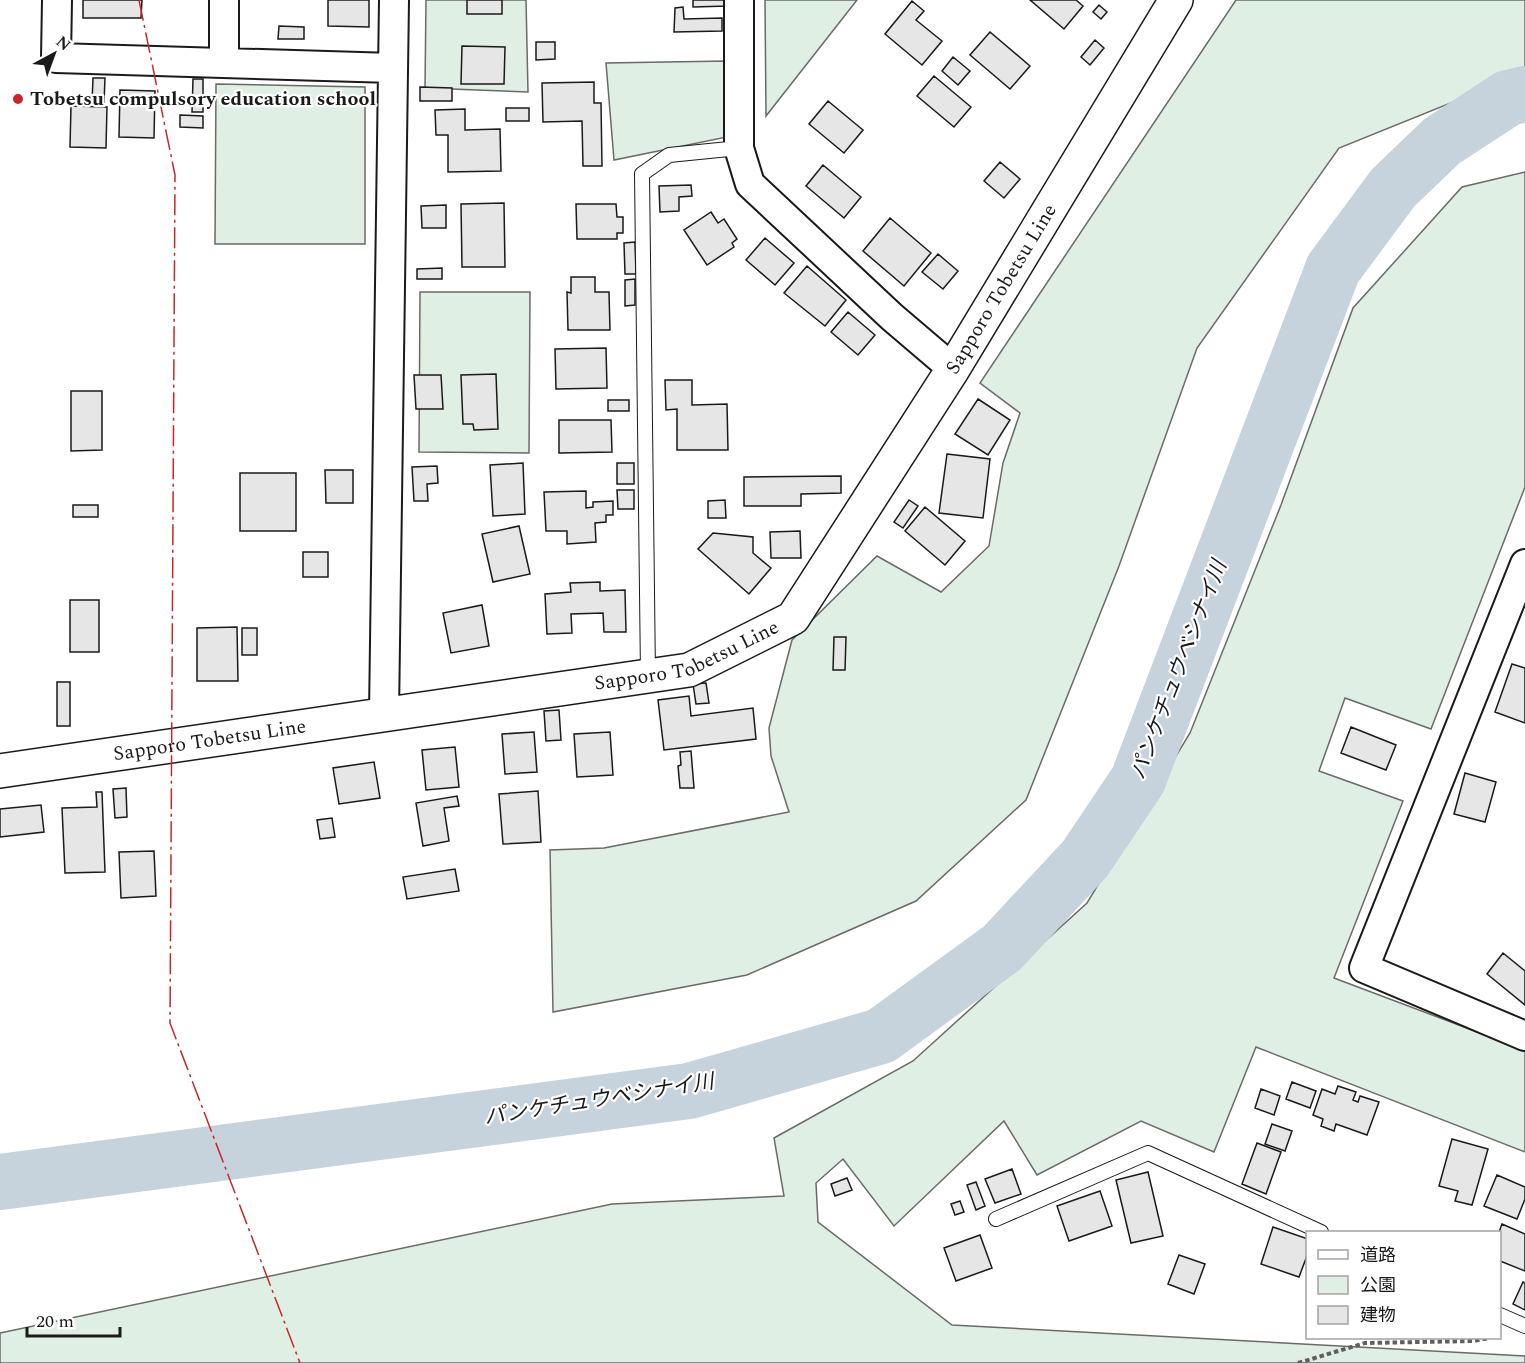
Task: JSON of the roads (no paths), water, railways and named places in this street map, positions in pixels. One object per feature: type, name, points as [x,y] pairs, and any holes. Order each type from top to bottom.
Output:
[{"type":"main road","name":"Sapporo Tobetsu Line","points":[[0,771],[689,669],[794,618],[953,369],[1176,0]]},
{"type":"street","points":[[57,0],[56,57],[393,68]]},
{"type":"street","points":[[224,0],[224,62]]},
{"type":"street","points":[[384,714],[394,0]]},
{"type":"street","points":[[739,0],[739,148],[750,184],[892,317],[953,369]]},
{"type":"street","points":[[1525,564],[1365,968],[1525,1036]]},
{"type":"lane","points":[[648,675],[642,174],[669,155],[739,148]]},
{"type":"lane","points":[[996,1219],[1148,1153],[1317,1231]]},
{"type":"lane","points":[[1501,1315],[1525,1326]]},
{"type":"waterway","name":"パンケチュウベシナイ川","points":[[0,1182],[689,1091],[881,1036],[1002,948],[1085,859],[1138,780],[1333,269],[1393,188],[1442,141],[1508,98],[1525,94]]},
{"type":"place","name":"Tobetsu compulsory education school","points":[[18,99]]}]
